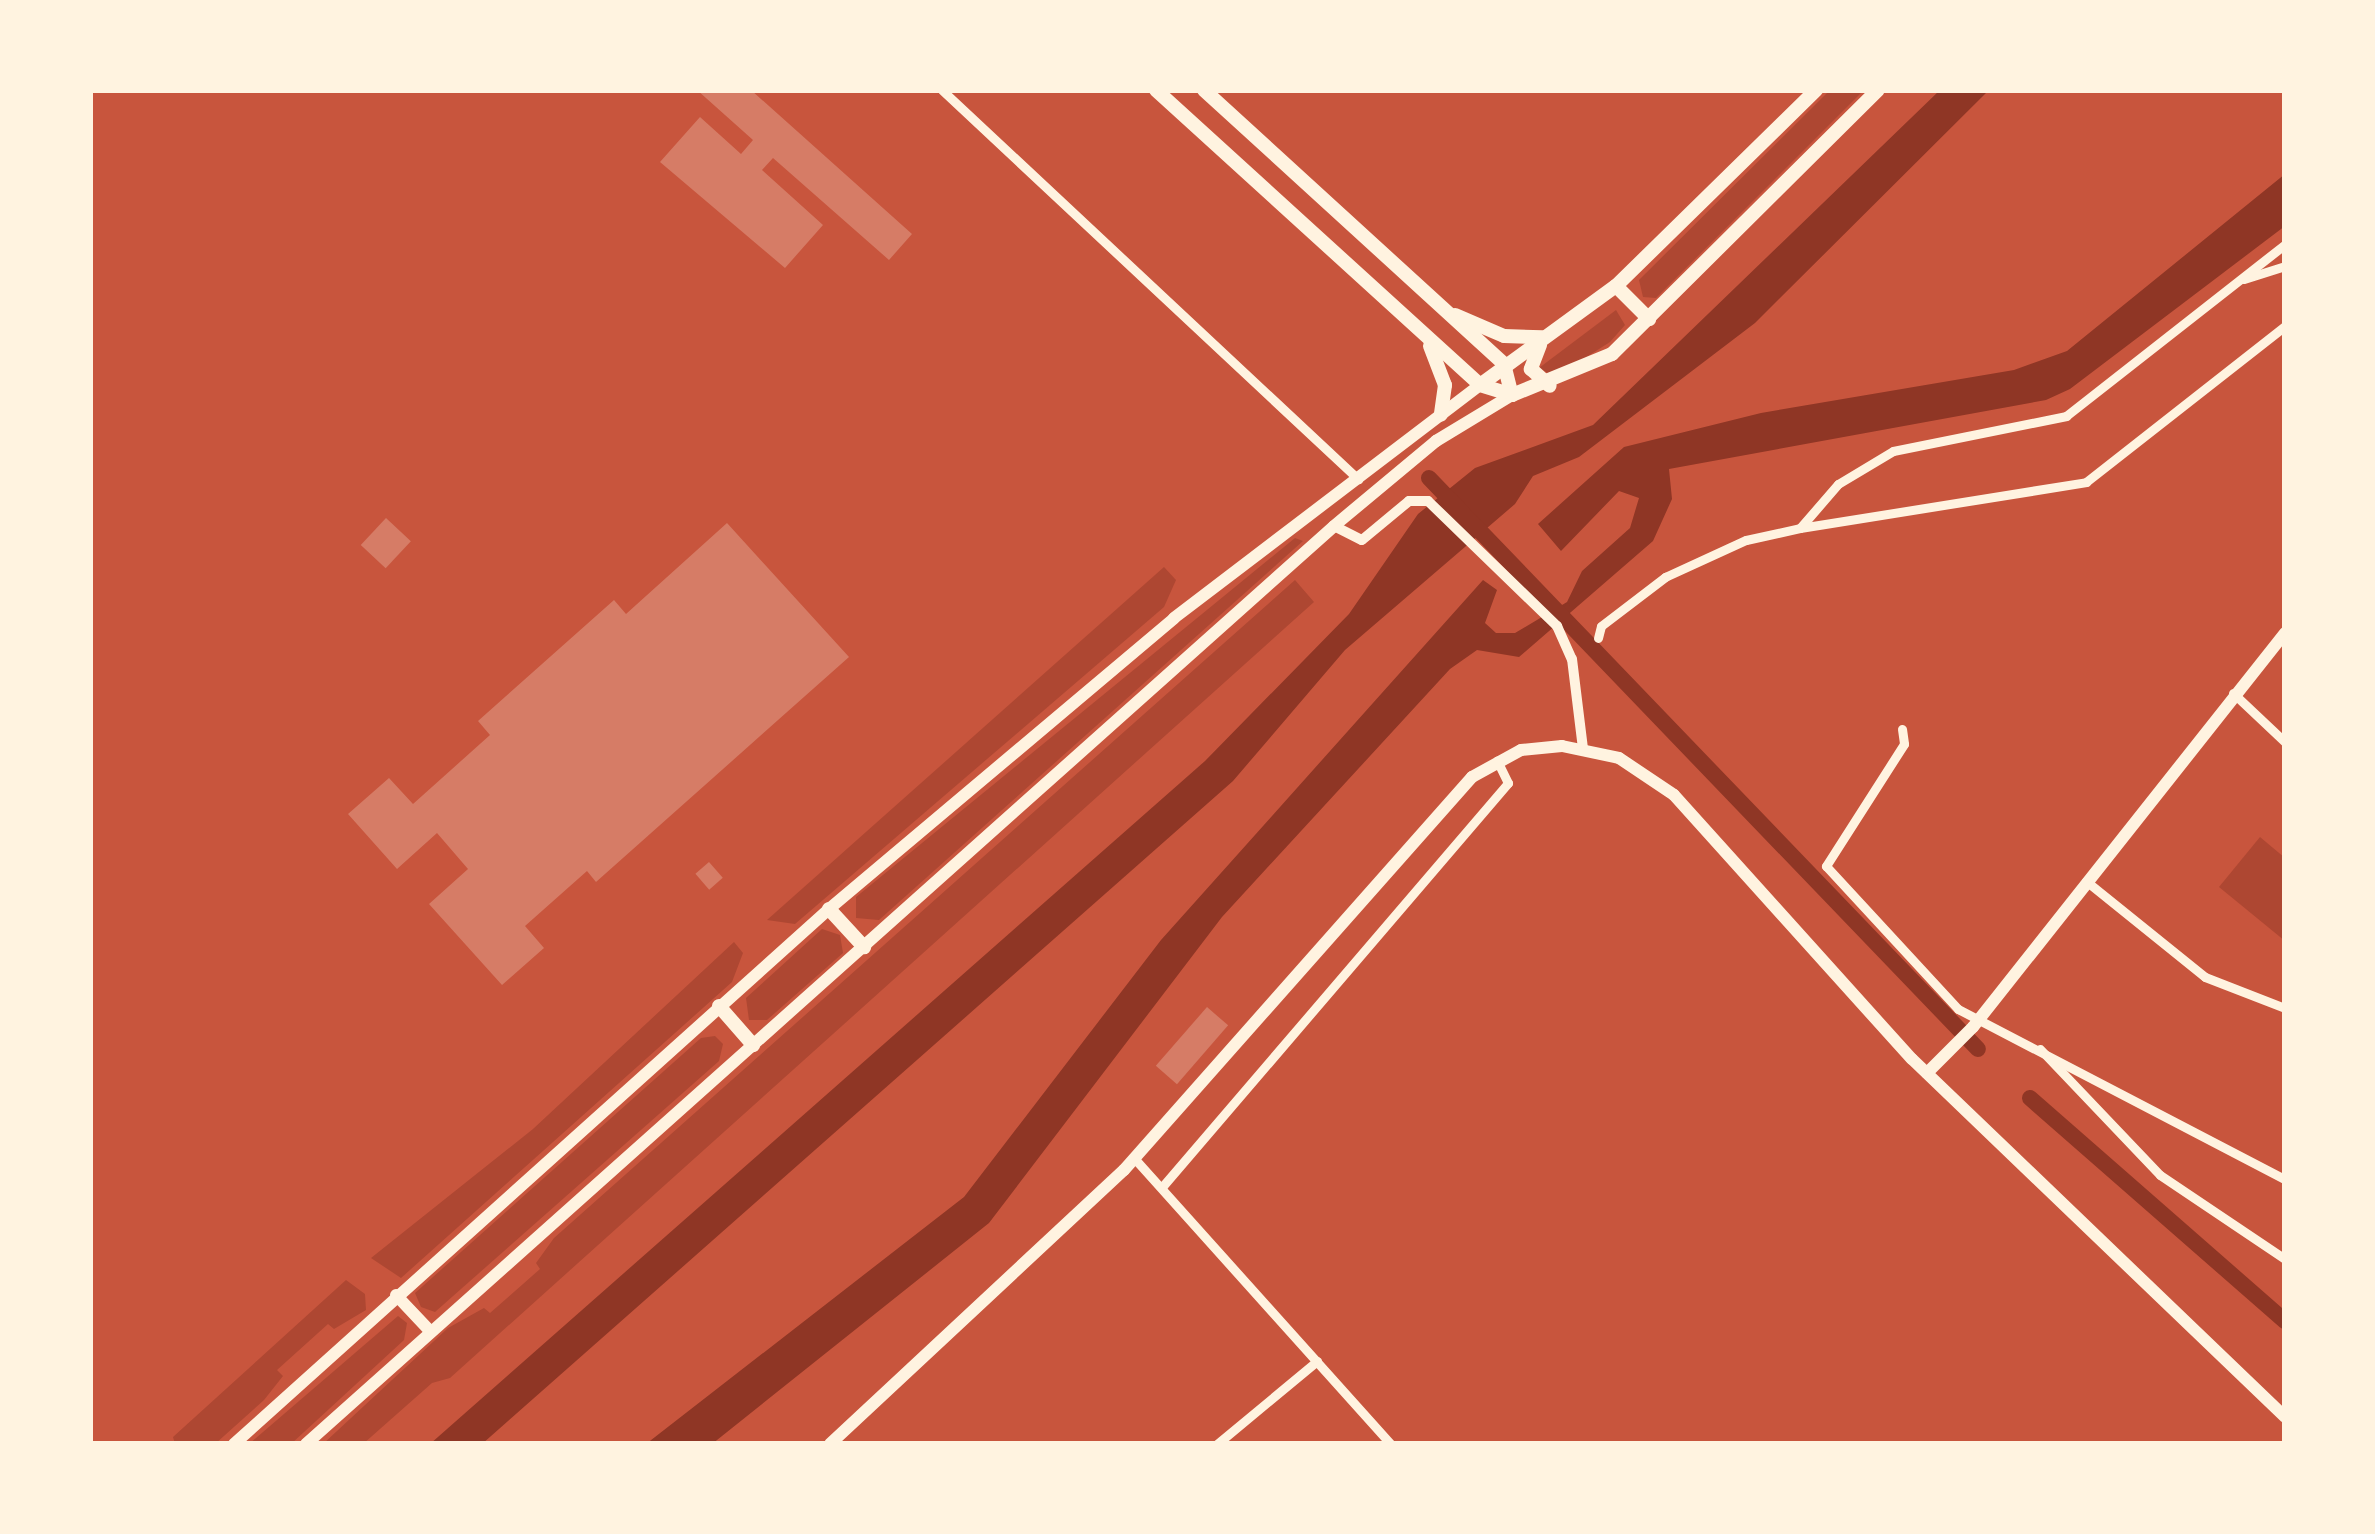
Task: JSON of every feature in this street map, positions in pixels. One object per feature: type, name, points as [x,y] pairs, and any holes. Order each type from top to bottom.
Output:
[{"type":"main road","points":[[1156,90],[1480,385],[1512,394]]},
{"type":"main road","points":[[1204,90],[1504,364],[1512,394]]},
{"type":"main road","points":[[234,1444],[829,909],[1174,619],[1504,364],[1616,286],[1816,90]]},
{"type":"main road","points":[[306,1444],[1436,440],[1512,394],[1550,386],[1601,362],[1878,90]]},
{"type":"main road","points":[[1616,286],[1649,319]]},
{"type":"main road","points":[[1443,309],[1504,336],[1547,337]]},
{"type":"main road","points":[[1421,331],[1442,371],[1441,415]]},
{"type":"main road","points":[[1547,337],[1531,370],[1550,386]]},
{"type":"main road","points":[[1927,1073],[1976,1023],[2084,879],[2285,633]]},
{"type":"main road","points":[[830,1444],[1134,1158],[1453,796],[1497,760],[1540,747],[1583,748],[1635,766],[1674,795],[1927,1073],[2285,1417]]},
{"type":"main road","points":[[829,909],[864,947]]},
{"type":"main road","points":[[719,1006],[753,1045]]},
{"type":"main road","points":[[396,1295],[430,1331]]},
{"type":"street","points":[[942,90],[1358,479]]},
{"type":"street","points":[[1800,528],[1838,484],[1893,451],[2066,416],[2285,244]]},
{"type":"street","points":[[2235,282],[2285,266]]},
{"type":"street","points":[[1598,638],[1621,610],[1696,560],[1800,528],[2086,482],[2285,326]]},
{"type":"street","points":[[1334,526],[1362,540],[1408,501],[1428,501],[1558,626],[1572,659],[1583,748]]},
{"type":"street","points":[[2233,693],[2285,742]]},
{"type":"street","points":[[1902,729],[1904,744],[1826,866],[1976,1023],[2036,1045],[2285,1179]]},
{"type":"street","points":[[1162,1187],[1508,783],[1497,760]]},
{"type":"street","points":[[2084,879],[2204,976],[2285,1008]]},
{"type":"street","points":[[2036,1045],[2160,1174],[2285,1259]]},
{"type":"street","points":[[1134,1158],[1391,1444]]},
{"type":"street","points":[[1217,1444],[1317,1361]]},
{"type":"shaded area","points":[[1830,90],[1864,90],[1656,298],[1643,297],[1639,280]]},
{"type":"shaded area","points":[[1940,90],[1989,90],[1755,323],[1579,457],[1533,476],[1515,504],[1345,650],[1233,781],[482,1444],[430,1444],[1205,761],[1349,614],[1418,514],[1475,468],[1593,425]]},
{"type":"shaded area","points":[[2285,174],[2285,226],[2070,389],[2046,400],[1669,469],[1672,499],[1653,541],[1519,657],[1477,650],[1450,669],[1222,917],[989,1223],[712,1444],[646,1444],[964,1197],[1161,940],[1483,580],[1497,590],[1485,623],[1496,633],[1515,633],[1567,602],[1582,571],[1630,528],[1639,498],[1619,491],[1561,551],[1538,524],[1624,447],[1761,413],[2014,370],[2067,351]]},
{"type":"shaded area","points":[[1616,310],[1625,325],[1610,342],[1577,363],[1548,373],[1539,368]]},
{"type":"shaded area","points":[[1295,538],[1303,541],[879,920],[856,918],[856,897]]},
{"type":"shaded area","points":[[1164,567],[1176,580],[1164,607],[795,924],[767,920]]},
{"type":"shaded area","points":[[1295,580],[1314,602],[450,1378],[432,1383],[363,1444],[323,1444],[448,1328],[484,1308],[490,1313],[540,1269],[536,1263],[554,1238]]},
{"type":"shaded area","points":[[2260,837],[2285,858],[2285,941],[2219,887]]},
{"type":"shaded area","points":[[822,929],[840,935],[843,953],[767,1020],[749,1020],[746,998]]},
{"type":"shaded area","points":[[734,942],[743,953],[732,982],[401,1278],[371,1258],[533,1129]]},
{"type":"shaded area","points":[[715,1036],[723,1044],[719,1061],[435,1312],[421,1307],[415,1293],[701,1038]]},
{"type":"shaded area","points":[[346,1280],[365,1294],[366,1310],[334,1329],[328,1324],[277,1370],[283,1376],[264,1400],[215,1444],[175,1444],[173,1437]]},
{"type":"shaded area","points":[[398,1316],[407,1323],[404,1340],[291,1444],[249,1444]]},
{"type":"building","points":[[697,90],[751,90],[912,234],[889,260],[773,158],[762,170],[823,225],[785,268],[660,162],[700,117],[741,154],[753,140]]},
{"type":"building","points":[[386,518],[411,541],[386,568],[361,545]]},
{"type":"building","points":[[727,523],[849,657],[596,882],[587,871],[525,926],[544,948],[502,985],[429,904],[468,869],[437,833],[397,869],[348,814],[389,778],[413,804],[490,735],[478,721],[614,600],[626,614]]},
{"type":"building","points":[[709,862],[723,878],[709,890],[695,874]]},
{"type":"building","points":[[1207,1007],[1228,1025],[1177,1084],[1156,1066]]},
{"type":"waterway","points":[[1429,478],[1978,1049]]},
{"type":"waterway","points":[[1567,606],[1567,619]]},
{"type":"waterway","points":[[2030,1098],[2285,1321]]}]
